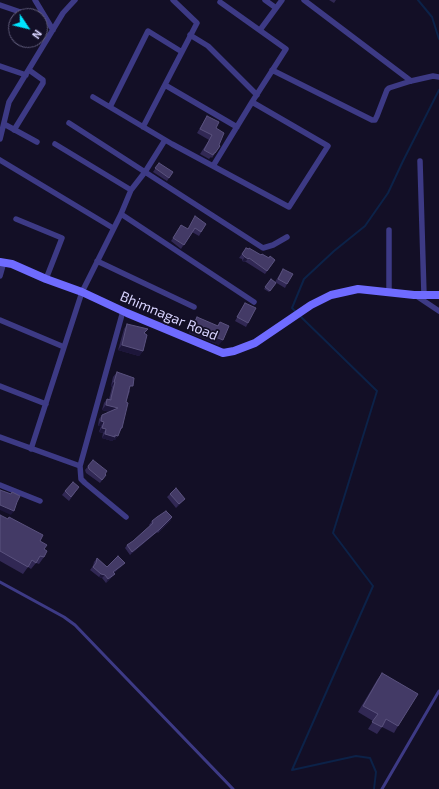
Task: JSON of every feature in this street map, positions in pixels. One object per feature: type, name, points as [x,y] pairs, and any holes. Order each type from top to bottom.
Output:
[{"type":"street","points":[[0,138],[9,102],[53,30],[75,0]]},
{"type":"street","points":[[143,127],[197,23],[173,0]]},
{"type":"street","points":[[265,0],[276,8]]},
{"type":"street","points":[[260,30],[282,0]]},
{"type":"street","points":[[304,0],[412,81]]},
{"type":"street","points":[[213,166],[286,49],[220,2]]},
{"type":"street","points":[[48,22],[53,30]]},
{"type":"street","points":[[110,107],[148,31],[182,52]]},
{"type":"street","points":[[190,35],[208,46],[257,94]]},
{"type":"street","points":[[0,66],[27,72],[43,82],[14,130]]},
{"type":"street","points":[[272,70],[372,120],[374,120],[377,116],[388,88],[433,76],[439,76]]},
{"type":"street","points":[[165,84],[237,127]]},
{"type":"street","points":[[93,96],[165,140],[289,207],[328,146],[252,102]]},
{"type":"street","points":[[69,123],[263,248],[273,245],[286,237]]},
{"type":"street","points":[[4,124],[37,142]]},
{"type":"street","points":[[31,449],[82,292],[121,214],[131,190],[165,140]]},
{"type":"street","points":[[55,144],[131,190]]},
{"type":"street","points":[[0,160],[113,228]]},
{"type":"street","points":[[420,160],[424,295]]},
{"type":"street","points":[[121,214],[254,302]]},
{"type":"street","points":[[16,219],[62,238],[46,279]]},
{"type":"street","points":[[389,230],[390,292]]},
{"type":"street","points":[[97,261],[194,307]]},
{"type":"street","points":[[0,276],[2,262]]},
{"type":"street","name":"Bhimnagar Road","points":[[2,262],[12,264],[46,279],[82,292],[223,353],[234,351],[255,343],[311,305],[331,295],[358,289],[414,295],[439,295]]},
{"type":"street","points":[[414,295],[439,311]]},
{"type":"street","points":[[123,311],[80,466],[81,479],[126,517]]},
{"type":"street","points":[[0,320],[64,347]]},
{"type":"street","points":[[0,386],[46,404]]},
{"type":"street","points":[[0,437],[80,466]]},
{"type":"street","points":[[0,485],[40,501]]},
{"type":"lane","points":[[0,582],[64,617],[75,625],[233,789]]},
{"type":"lane","points":[[383,787],[439,691]]},
{"type":"building","points":[[207,116],[219,122],[216,128],[224,133],[219,145],[220,146],[213,155],[204,150],[212,135],[200,129]]},
{"type":"building","points":[[159,163],[173,172],[169,178],[155,168]]},
{"type":"building","points":[[195,216],[206,224],[201,232],[195,228],[184,245],[173,238],[181,225],[188,229]]},
{"type":"building","points":[[246,248],[269,258],[270,256],[275,260],[267,271],[242,254]]},
{"type":"building","points":[[283,269],[293,274],[287,284],[278,279]]},
{"type":"building","points":[[271,279],[276,283],[270,291],[265,287]]},
{"type":"building","points":[[245,303],[256,308],[248,323],[237,317]]},
{"type":"building","points":[[197,317],[218,326],[220,322],[229,326],[223,340],[192,328]]},
{"type":"building","points":[[127,324],[148,329],[144,333],[147,335],[143,351],[122,345]]},
{"type":"building","points":[[117,372],[134,378],[133,386],[130,386],[126,402],[128,403],[122,428],[118,436],[115,435],[115,437],[105,434],[106,429],[102,428],[104,422],[101,421],[102,415],[118,408],[106,405],[107,399],[111,400]]},
{"type":"building","points":[[93,460],[107,471],[102,480],[89,469],[88,466]]},
{"type":"building","points":[[73,482],[79,487],[71,497],[65,491]]},
{"type":"building","points":[[176,488],[185,499],[179,504],[170,494]]},
{"type":"building","points":[[0,490],[11,494],[12,492],[20,496],[14,511],[0,505]]},
{"type":"building","points":[[166,511],[172,517],[132,552],[127,545],[153,523],[152,521]]},
{"type":"building","points":[[0,515],[8,519],[9,517],[43,535],[40,541],[47,545],[44,549],[47,551],[44,557],[40,556],[36,563],[32,560],[28,567],[0,551]]},
{"type":"building","points":[[118,556],[125,563],[113,572],[115,574],[108,579],[105,575],[101,574],[93,567],[97,558],[107,567]]},
{"type":"building","points":[[382,673],[418,694],[398,726],[386,719],[382,727],[372,722],[378,714],[363,706]]},
{"type":"waterway","points":[[418,0],[432,17],[439,39]]},
{"type":"waterway","points":[[296,312],[292,308],[304,279],[334,251],[365,226],[388,193],[439,90]]},
{"type":"waterway","points":[[299,315],[377,391],[333,533],[373,586],[292,770],[356,756],[370,758],[376,772],[374,789]]}]
